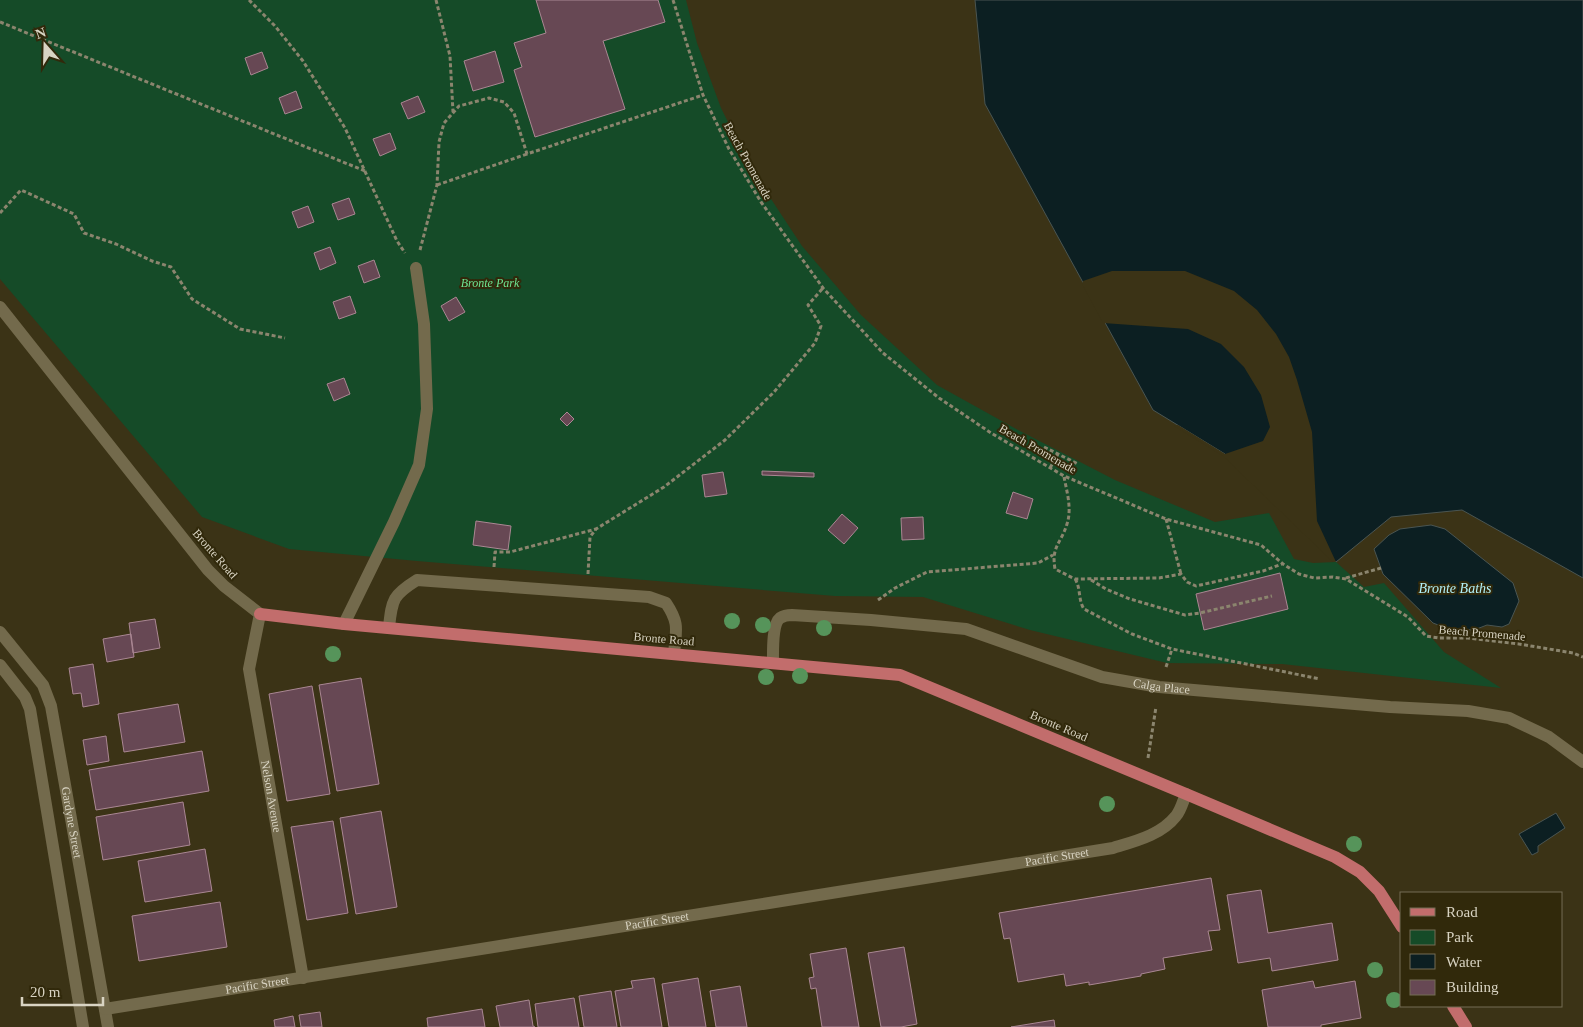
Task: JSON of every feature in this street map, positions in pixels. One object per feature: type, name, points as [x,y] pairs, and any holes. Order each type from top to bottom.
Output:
[{"type":"main road","name":"Bronte Road","points":[[260,614],[344,624],[900,676],[1335,857],[1360,872],[1379,891],[1400,924]]},
{"type":"main road","points":[[1454,1007],[1466,1027]]},
{"type":"street","points":[[344,624],[394,522],[419,465],[426,409],[424,324],[416,268]]},
{"type":"street","name":"Bronte Road","points":[[0,307],[208,570],[224,586],[260,614]]},
{"type":"street","points":[[389,627],[392,606],[400,590],[417,580],[649,597],[666,603],[675,616],[674,654]]},
{"type":"street","name":"Nelson Avenue","points":[[260,614],[249,669],[303,978]]},
{"type":"street","name":"Calga Place","points":[[773,663],[775,626],[780,618],[785,616],[871,620],[966,629],[1102,678],[1159,687],[1381,706],[1468,711],[1509,718],[1549,737],[1583,762]]},
{"type":"street","name":"Gardyne Street","points":[[0,632],[43,685],[51,706],[108,1027]]},
{"type":"street","name":"Gardyne Street","points":[[0,665],[25,697],[30,709],[83,1027]]},
{"type":"street","name":"Pacific Street","points":[[105,1009],[1113,848],[1139,840],[1162,829],[1177,814],[1186,794]]},
{"type":"path","points":[[249,0],[275,26],[303,60],[345,128],[397,242],[416,268]]},
{"type":"path","points":[[436,0],[450,56],[454,112]]},
{"type":"path","name":"Beach Promenade","points":[[673,0],[703,95],[729,149],[761,202],[824,288],[883,352],[939,398],[991,433],[1064,476],[1166,519],[1261,545],[1283,564],[1299,574],[1314,578],[1333,577],[1346,579],[1408,617],[1426,636],[1468,638],[1518,644],[1573,653],[1583,657]]},
{"type":"path","points":[[0,22],[365,171]]},
{"type":"path","points":[[437,185],[703,95]]},
{"type":"path","points":[[416,268],[437,185],[439,142],[444,123],[459,106],[489,98],[504,102],[514,113],[527,154]]},
{"type":"path","points":[[0,213],[21,190],[74,214],[84,234],[116,244],[152,261],[171,267],[192,299],[240,329],[285,338]]},
{"type":"path","points":[[495,552],[510,552],[596,529],[664,487],[724,440],[774,392],[815,343],[820,326],[808,305],[824,288]]},
{"type":"path","points":[[1044,447],[1078,464]]},
{"type":"path","points":[[1050,468],[1058,454]]},
{"type":"path","points":[[1064,476],[1069,504],[1068,523],[1053,555],[1055,569],[1079,584],[1081,604],[1084,609],[1132,634],[1172,649],[1326,680]]},
{"type":"path","points":[[1166,519],[1181,574],[1187,582],[1196,586],[1264,571],[1283,564]]},
{"type":"path","points":[[586,592],[590,536],[596,529]]},
{"type":"path","points":[[871,620],[872,604],[895,588],[927,572],[1038,563],[1053,555]]},
{"type":"path","points":[[1346,579],[1381,568]]},
{"type":"path","points":[[1075,580],[1160,578],[1181,574]]},
{"type":"path","points":[[1090,579],[1106,590],[1130,599],[1185,614],[1200,613],[1272,596]]},
{"type":"path","points":[[1144,777],[1159,687],[1172,649]]},
{"type":"green space","name":"Bronte Park","points":[[0,0],[686,0],[697,43],[721,108],[752,170],[802,246],[861,315],[937,385],[1018,430],[1115,480],[1215,522],[1269,513],[1294,559],[1313,563],[1336,562],[1364,587],[1384,583],[1444,652],[1501,688],[1282,664],[1167,663],[1030,630],[923,597],[835,596],[289,549],[202,517],[0,279]]},
{"type":"water","points":[[975,0],[1583,0],[1583,578],[1462,510],[1391,517],[1336,562],[1225,454],[1153,410],[985,104]]},
{"type":"water","name":"Bronte Baths","points":[[1431,525],[1445,529],[1513,583],[1519,601],[1509,624],[1502,627],[1487,625],[1474,630],[1446,628],[1433,623],[1383,574],[1374,549],[1389,535],[1400,529]]},
{"type":"water","points":[[1556,813],[1565,828],[1538,846],[1538,852],[1532,855],[1519,834]]},
{"type":"pier","points":[[1112,271],[1185,271],[1234,291],[1257,310],[1276,334],[1289,357],[1312,432],[1317,521],[1336,562],[1333,562],[1223,456],[1174,426],[1178,425],[1225,454],[1263,441],[1270,427],[1261,395],[1244,367],[1221,344],[1188,329],[1103,323],[1082,284],[1083,281]]},
{"type":"building","points":[[536,0],[658,0],[665,22],[603,41],[625,109],[535,137],[514,70],[522,67],[514,43],[546,33]]},
{"type":"building","points":[[495,51],[504,82],[473,91],[464,61]]},
{"type":"building","points":[[262,52],[268,68],[251,75],[245,58]]},
{"type":"building","points":[[296,91],[302,108],[285,114],[279,98]]},
{"type":"building","points":[[418,96],[425,112],[408,119],[401,103]]},
{"type":"building","points":[[390,133],[396,149],[380,156],[373,139]]},
{"type":"building","points":[[349,198],[355,214],[338,220],[332,204]]},
{"type":"building","points":[[308,206],[314,222],[298,228],[292,212]]},
{"type":"building","points":[[330,247],[336,263],[320,270],[314,253]]},
{"type":"building","points":[[374,260],[380,277],[364,283],[358,266]]},
{"type":"building","points":[[350,296],[356,313],[339,319],[333,302]]},
{"type":"building","points":[[456,297],[465,312],[449,321],[441,306]]},
{"type":"building","points":[[344,378],[350,394],[334,401],[327,384]]},
{"type":"building","points":[[567,412],[574,419],[567,426],[560,419]]},
{"type":"building","points":[[762,471],[814,473],[814,477],[762,475]]},
{"type":"building","points":[[723,472],[727,494],[705,497],[702,475]]},
{"type":"building","points":[[1013,492],[1033,499],[1027,519],[1006,513]]},
{"type":"building","points":[[842,514],[858,528],[844,544],[828,530]]},
{"type":"building","points":[[923,517],[924,539],[902,540],[901,518]]},
{"type":"building","points":[[476,521],[511,526],[508,550],[473,545]]},
{"type":"building","points":[[1280,573],[1288,609],[1204,630],[1196,594]]},
{"type":"building","points":[[155,619],[160,648],[133,653],[129,623]]},
{"type":"building","points":[[131,634],[134,657],[107,662],[103,639]]},
{"type":"building","points":[[93,664],[99,704],[83,707],[81,693],[73,694],[69,668]]},
{"type":"building","points":[[361,678],[379,784],[337,791],[319,685]]},
{"type":"building","points":[[312,686],[330,794],[287,801],[269,694]]},
{"type":"building","points":[[178,704],[185,742],[124,752],[118,714]]},
{"type":"building","points":[[106,736],[109,761],[87,765],[83,740]]},
{"type":"building","points":[[202,751],[209,791],[96,810],[89,770]]},
{"type":"building","points":[[183,802],[190,845],[103,860],[96,817]]},
{"type":"building","points":[[381,811],[397,907],[356,914],[340,818]]},
{"type":"building","points":[[333,821],[348,913],[307,920],[291,827]]},
{"type":"building","points":[[205,849],[212,891],[145,902],[138,861]]},
{"type":"building","points":[[1211,878],[1220,930],[1208,931],[1212,950],[1163,958],[1165,969],[1141,974],[1141,976],[1089,985],[1089,982],[1066,986],[1064,974],[1018,982],[1010,938],[1004,939],[999,913]]},
{"type":"building","points":[[1261,890],[1268,933],[1332,923],[1338,960],[1272,971],[1270,958],[1238,963],[1227,895]]},
{"type":"building","points":[[220,902],[227,947],[139,961],[132,916]]},
{"type":"building","points":[[904,947],[917,1024],[901,1027],[881,1027],[868,953]]},
{"type":"building","points":[[846,948],[859,1027],[822,1027],[816,988],[811,989],[809,978],[814,977],[810,954]]},
{"type":"building","points":[[654,978],[662,1027],[621,1027],[615,991],[633,988],[631,981]]},
{"type":"building","points":[[698,978],[706,1027],[669,1027],[662,984]]},
{"type":"building","points":[[1313,981],[1315,988],[1355,981],[1361,1018],[1321,1025],[1321,1027],[1268,1027],[1262,990]]},
{"type":"building","points":[[740,986],[747,1027],[716,1027],[710,991]]},
{"type":"building","points":[[611,991],[617,1027],[584,1027],[579,996]]},
{"type":"building","points":[[574,998],[579,1027],[538,1027],[535,1004]]},
{"type":"building","points":[[529,1000],[533,1026],[535,1027],[500,1027],[496,1006]]},
{"type":"building","points":[[482,1009],[485,1027],[428,1027],[427,1018]]},
{"type":"building","points":[[320,1012],[322,1027],[301,1027],[299,1015]]},
{"type":"building","points":[[293,1016],[295,1027],[275,1027],[274,1020]]},
{"type":"building","points":[[1054,1020],[1055,1027],[1011,1027]]}]
